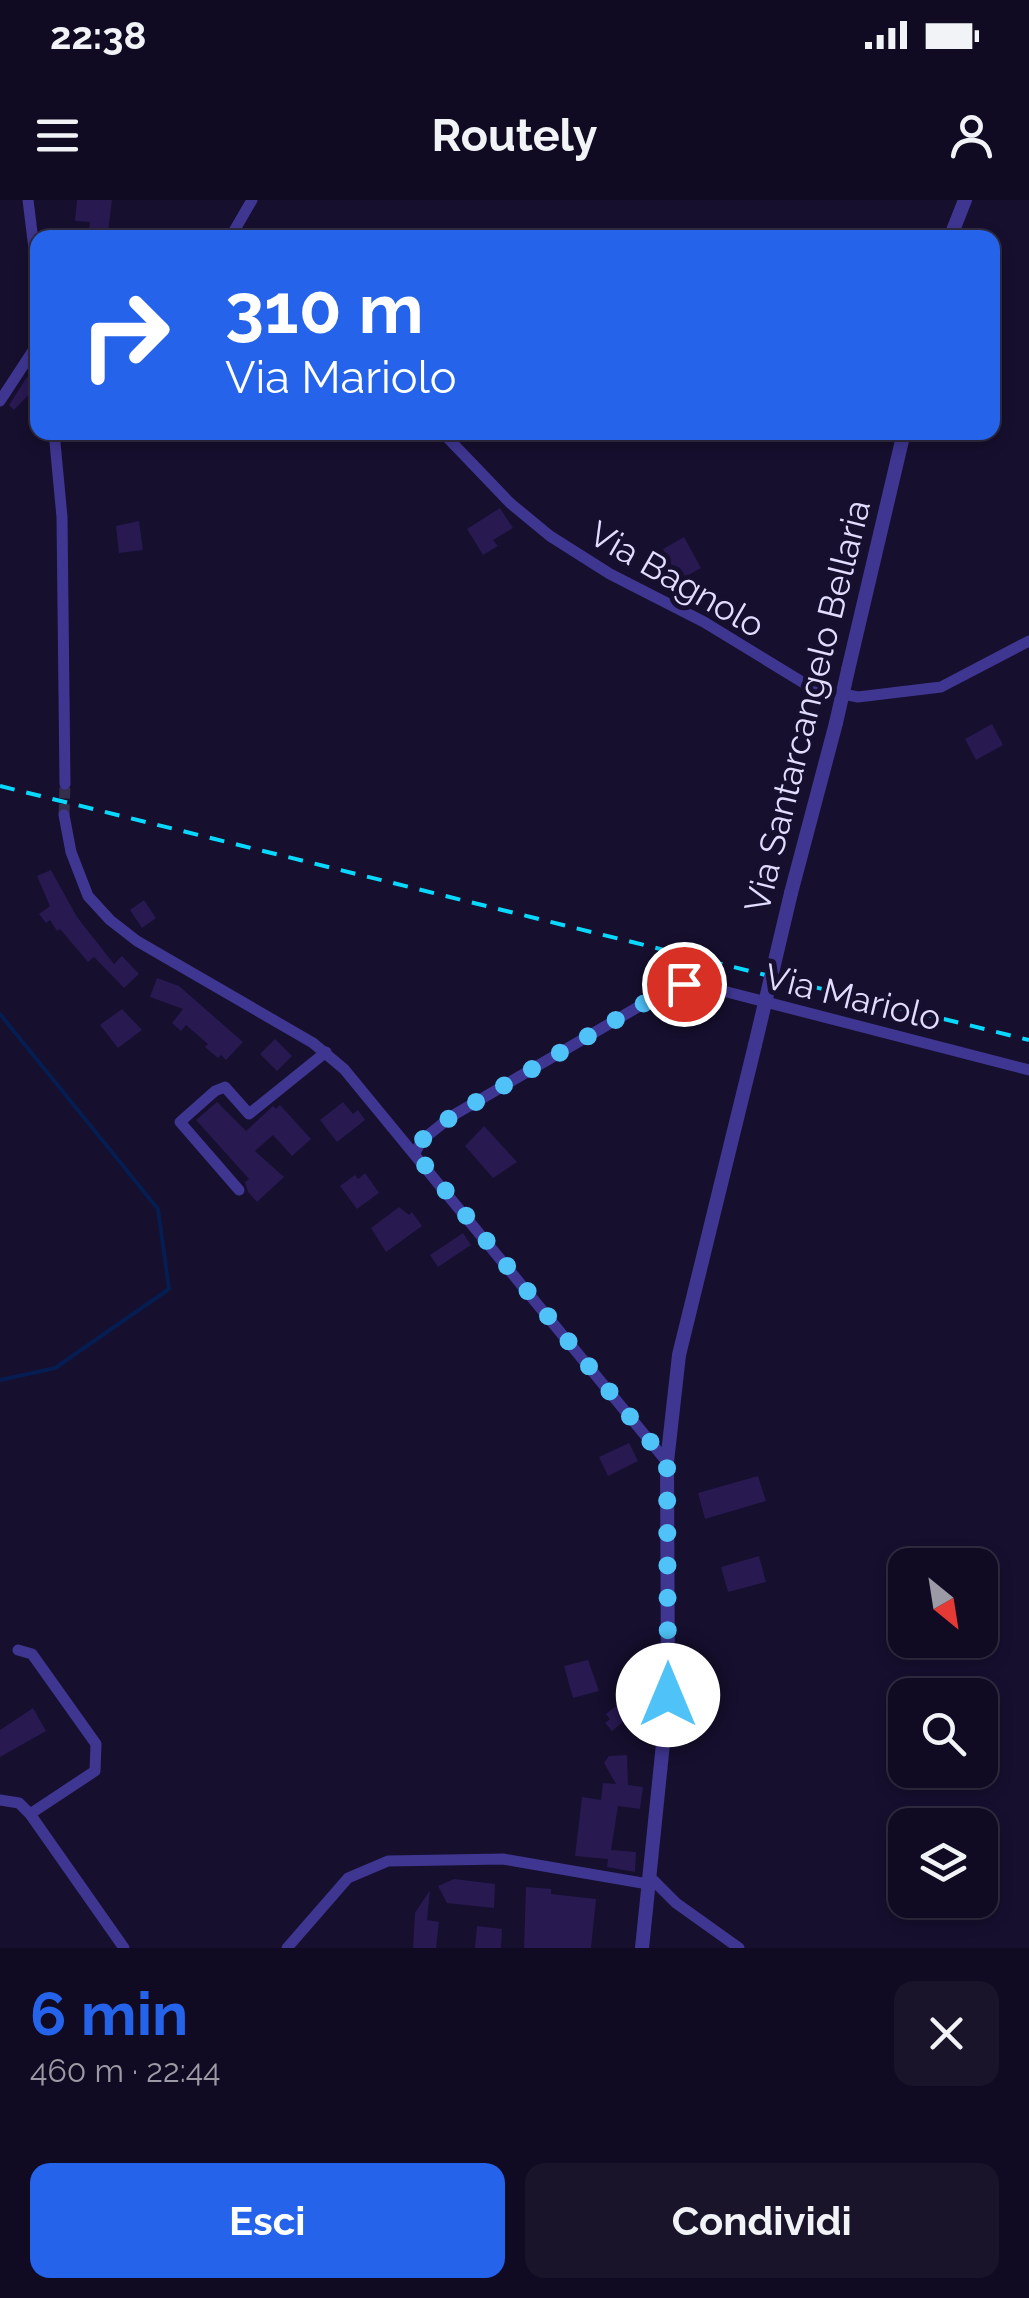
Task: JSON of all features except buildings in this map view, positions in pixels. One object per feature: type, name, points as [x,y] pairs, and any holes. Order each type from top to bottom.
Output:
[{"type":"street","points":[[28,200],[32,230]]},
{"type":"street","points":[[235,230],[252,200]]},
{"type":"street","points":[[953,230],[965,200]]},
{"type":"street","points":[[0,401],[30,354]]},
{"type":"street","points":[[55,440],[62,517],[64,784]]},
{"type":"street","name":"Via Bagnolo","points":[[450,440],[510,504],[550,536],[812,688],[858,696],[941,687],[1029,641]]},
{"type":"street","name":"Via Santarcangelo Bellaria","points":[[642,1948],[668,1695],[667,1462],[679,1355],[902,440]]},
{"type":"street","points":[[64,814],[71,852],[88,896],[110,920],[137,942],[326,1052],[344,1069],[667,1462]]},
{"type":"street","name":"Via Mariolo","points":[[415,1153],[422,1140],[452,1116],[684,984],[1029,1070]]},
{"type":"street","points":[[239,1190],[180,1122],[225,1088],[249,1114],[326,1052]]},
{"type":"street","points":[[18,1650],[32,1654],[96,1744],[98,1761],[95,1771],[30,1814]]},
{"type":"street","points":[[0,1800],[20,1803],[30,1814],[124,1948]]},
{"type":"street","points":[[287,1948],[348,1878],[388,1860],[503,1859],[649,1880],[740,1948]]},
{"type":"waterway","points":[[0,1014],[158,1209],[169,1289],[55,1368],[0,1380]]},
{"type":"tunnel","points":[[64,815],[65,784]]},
{"type":"railway","points":[[0,786],[1029,1040]]},
{"type":"route","points":[[668,1695],[667,1462],[415,1153],[422,1140],[452,1116],[667,990],[684,984]]}]
